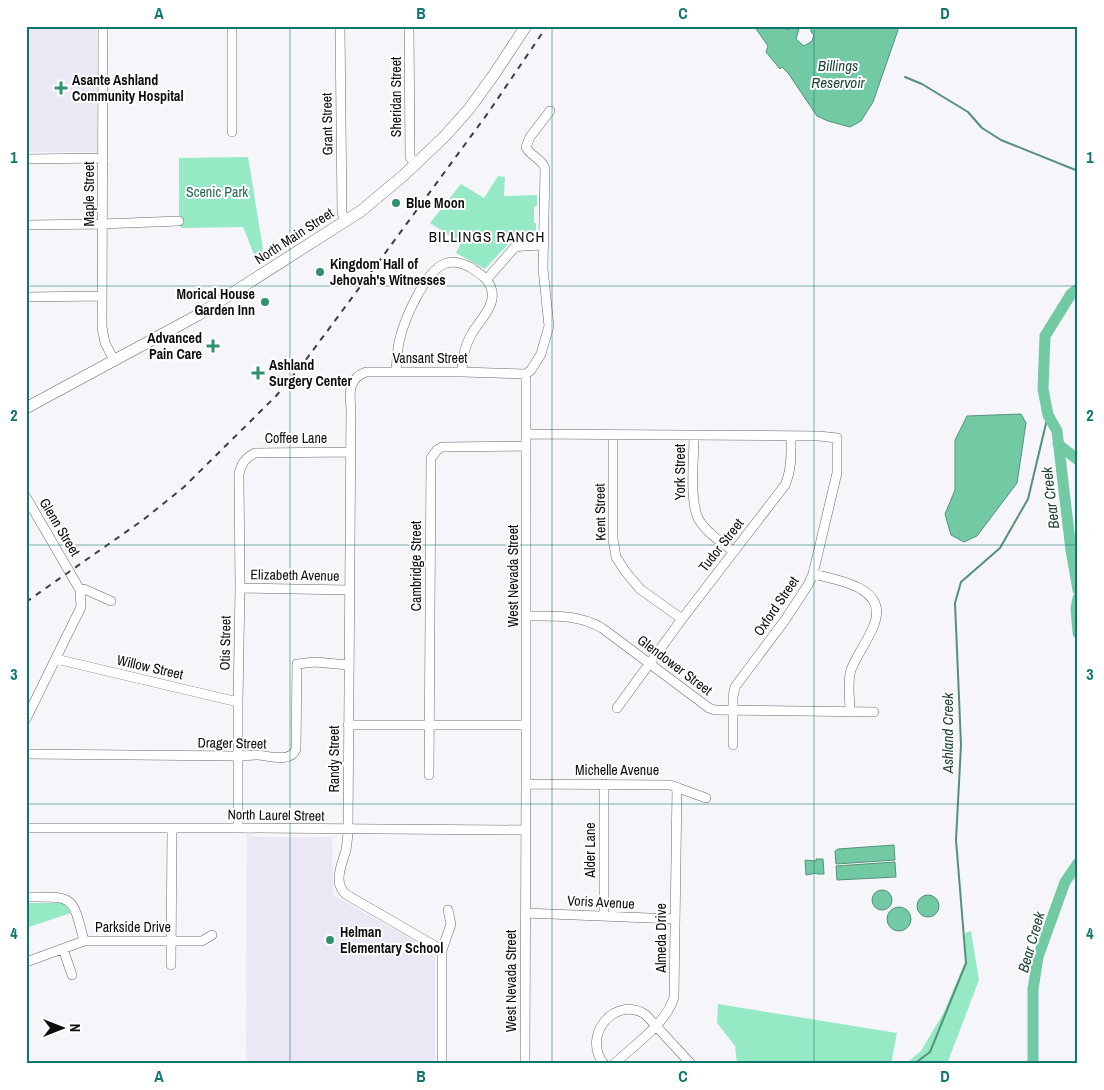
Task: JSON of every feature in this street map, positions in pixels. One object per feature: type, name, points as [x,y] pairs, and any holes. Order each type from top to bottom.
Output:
[{"type":"main road","name":"North Main Street","points":[[26,408],[198,315],[346,220],[391,187],[445,136],[469,109],[526,26]]},
{"type":"street","name":"Maple Street","points":[[103,26],[101,296],[103,335],[114,360]]},
{"type":"street","points":[[232,26],[232,132]]},
{"type":"street","name":"Grant Street","points":[[340,26],[342,213],[346,220]]},
{"type":"street","name":"Sheridan Street","points":[[410,26],[410,157],[416,165]]},
{"type":"street","points":[[526,374],[531,370],[541,354],[549,326],[544,281],[543,245],[545,168],[541,161],[528,150],[526,145],[550,111]]},
{"type":"street","points":[[26,158],[103,158]]},
{"type":"street","points":[[26,225],[179,221]]},
{"type":"street","points":[[487,279],[514,248],[543,245]]},
{"type":"street","points":[[396,372],[400,338],[409,312],[422,288],[437,268],[448,263],[458,262],[487,279],[491,288],[492,301],[467,343],[462,372]]},
{"type":"street","points":[[26,297],[101,296]]},
{"type":"street","name":"Vansant Street","points":[[349,396],[352,384],[361,374],[366,372],[526,374]]},
{"type":"street","name":"West Nevada Street","points":[[525,1064],[526,374]]},
{"type":"street","name":"Randy Street","points":[[349,396],[348,830],[347,845],[340,869],[339,882],[341,890],[346,895],[442,950]]},
{"type":"street","points":[[526,434],[790,436]]},
{"type":"street","name":"Kent Street","points":[[614,435],[613,539],[616,557],[624,571],[640,589],[682,619]]},
{"type":"street","name":"York Street","points":[[694,436],[693,495],[696,512],[703,526],[734,551]]},
{"type":"street","name":"Tudor Street","points":[[617,708],[682,619],[785,485],[791,462],[790,436]]},
{"type":"street","name":"Oxford Street","points":[[733,745],[735,688],[803,594],[813,574],[837,473],[837,438],[790,436]]},
{"type":"street","name":"Cambridge Street","points":[[429,775],[431,458],[433,453],[442,447],[526,446]]},
{"type":"street","name":"Coffee Lane","points":[[244,460],[255,453],[261,452],[350,452]]},
{"type":"street","name":"Otis Street","points":[[238,828],[239,474],[244,460]]},
{"type":"street","name":"Glenn Street","points":[[26,497],[80,590],[81,607],[56,659]]},
{"type":"street","points":[[813,574],[859,586],[868,594],[876,609],[874,625],[851,670],[850,712]]},
{"type":"street","name":"Elizabeth Avenue","points":[[240,588],[348,590]]},
{"type":"street","points":[[80,590],[84,589],[111,600]]},
{"type":"street","name":"Glendower Street","points":[[526,616],[569,616],[593,622],[708,708],[715,710],[874,712]]},
{"type":"street","points":[[26,719],[56,659]]},
{"type":"street","name":"Willow Street","points":[[56,659],[238,702]]},
{"type":"street","name":"Drager Street","points":[[26,754],[291,756],[295,754],[296,749],[296,664],[315,662],[348,665]]},
{"type":"street","points":[[348,724],[526,725]]},
{"type":"street","name":"Michelle Avenue","points":[[526,784],[670,784],[706,798]]},
{"type":"street","name":"Alder Lane","points":[[604,784],[604,916]]},
{"type":"street","name":"Almeda Drive","points":[[614,1064],[656,1025],[668,1011],[674,996],[677,787]]},
{"type":"street","name":"North Laurel Street","points":[[26,828],[526,830]]},
{"type":"street","points":[[172,829],[172,966]]},
{"type":"street","points":[[26,896],[63,897],[69,900],[75,909],[84,941]]},
{"type":"street","points":[[442,1064],[442,950],[451,924],[448,910]]},
{"type":"street","name":"Voris Avenue","points":[[525,914],[675,920]]},
{"type":"street","name":"Parkside Drive","points":[[26,962],[84,941],[202,941],[212,935]]},
{"type":"street","points":[[64,949],[72,975]]},
{"type":"street","points":[[604,1064],[596,1049],[597,1033],[604,1021],[616,1011],[624,1009],[639,1011],[646,1015],[691,1064]]},
{"type":"shaded area","name":"Asante Ashland Community Hospital","points":[[26,26],[97,26],[97,150],[95,152],[26,152]]},
{"type":"shaded area","name":"Helman Elementary School","points":[[247,834],[259,837],[332,837],[333,895],[434,952],[435,1064],[246,1064]]},
{"type":"green space","name":"Scenic Park","points":[[248,157],[265,261],[259,265],[243,227],[182,228],[179,225],[179,158]]},
{"type":"green space","points":[[498,176],[505,177],[504,196],[537,195],[537,206],[534,207],[536,237],[516,239],[510,242],[485,269],[456,253],[461,243],[430,223],[461,184],[484,198]]},
{"type":"green space","points":[[26,903],[62,903],[68,907],[71,913],[26,928]]},
{"type":"green space","points":[[971,931],[979,980],[947,1064],[905,1064],[921,1051],[944,1012],[965,962],[965,933]]},
{"type":"green space","points":[[718,1004],[897,1033],[891,1064],[737,1064],[735,1046],[717,1023]]},
{"type":"water","name":"Billings Reservoir","points":[[754,26],[772,26],[775,29],[781,27],[788,30],[791,27],[799,29],[796,39],[804,46],[812,41],[814,35],[811,32],[811,27],[897,26],[898,30],[873,102],[861,121],[850,127],[817,116],[788,73],[782,67],[780,69],[766,52],[768,46]]},
{"type":"water","points":[[1021,414],[1026,423],[1017,483],[977,536],[964,542],[951,535],[945,514],[955,490],[955,440],[967,416]]},
{"type":"water","points":[[894,845],[895,860],[836,864],[835,851],[838,849]]},
{"type":"water","points":[[816,859],[823,859],[824,874],[806,875],[805,860],[816,861]]},
{"type":"water","points":[[895,862],[896,877],[837,880],[836,866]]},
{"type":"water","points":[[882,890],[889,893],[892,900],[889,907],[882,910],[875,907],[872,900],[875,893]]},
{"type":"water","points":[[924,895],[932,895],[939,902],[939,910],[932,917],[924,917],[917,910],[917,902]]},
{"type":"water","points":[[899,907],[908,910],[911,919],[908,928],[899,931],[890,928],[887,919],[890,910]]},
{"type":"waterway","points":[[905,77],[922,84],[968,112],[982,128],[1001,140],[1078,171]]},
{"type":"waterway","name":"Bear Creek","points":[[1078,289],[1071,294],[1045,336],[1043,389],[1048,415],[1057,431],[1071,550],[1078,590]]},
{"type":"waterway","name":"Ashland Creek","points":[[914,1064],[930,1052],[966,963],[956,840],[961,745],[955,603],[961,582],[1000,548],[1028,499],[1048,415]]},
{"type":"waterway","name":"Bear Creek","points":[[1058,444],[1078,460]]},
{"type":"waterway","name":"Bear Creek","points":[[1078,598],[1076,608],[1078,633]]},
{"type":"waterway","name":"Bear Creek","points":[[1033,1064],[1033,989],[1038,957],[1065,882],[1078,863]]},
{"type":"railway","points":[[26,602],[143,520],[184,487],[276,396],[302,365],[488,113],[547,26]]},
{"type":"place","name":"Asante Ashland Community Hospital","points":[[61,88]]},
{"type":"place","name":"Blue Moon","points":[[396,203]]},
{"type":"place","name":"Kingdom Hall of Jehovah's Witnesses","points":[[320,272]]},
{"type":"place","name":"Morical House Garden Inn","points":[[265,302]]},
{"type":"place","name":"Advanced Pain Care","points":[[213,346]]},
{"type":"place","name":"Ashland Surgery Center","points":[[258,373]]},
{"type":"place","name":"Helman Elementary School","points":[[330,940]]},
{"type":"district","name":"BILLINGS RANCH","points":[[487,236]]}]
